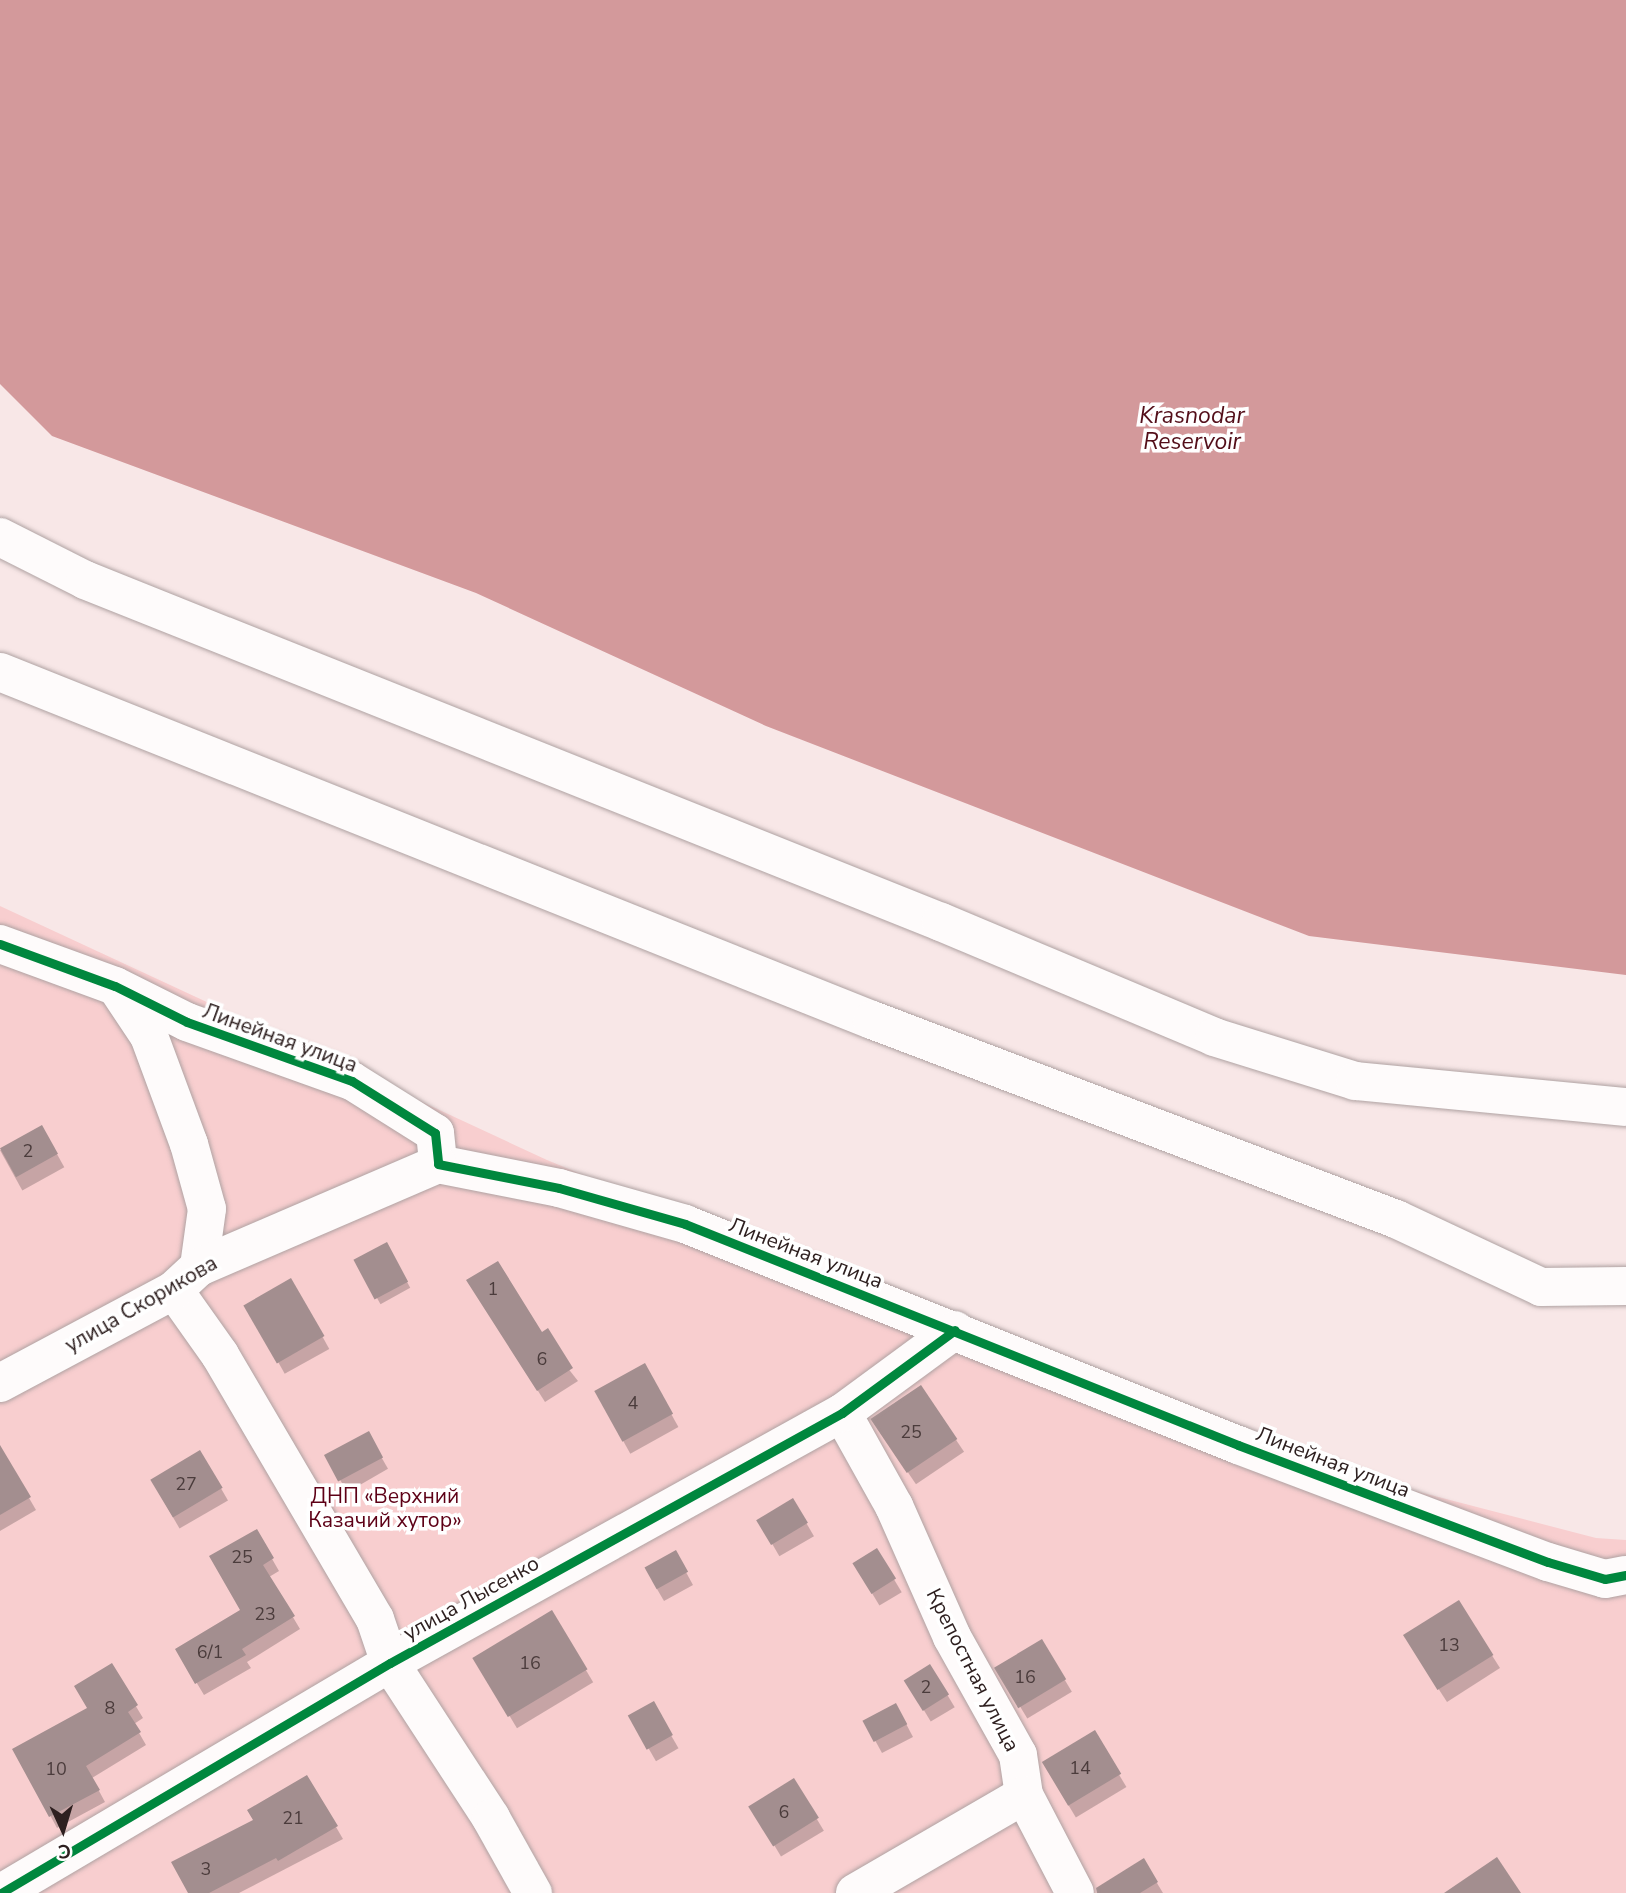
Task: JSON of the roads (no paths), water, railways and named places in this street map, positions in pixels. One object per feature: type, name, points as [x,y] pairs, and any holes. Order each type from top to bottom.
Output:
[{"type":"street","points":[[0,537],[85,580],[941,922],[1214,1037],[1355,1081],[1626,1107]]},
{"type":"street","points":[[0,672],[872,1020],[1396,1219],[1541,1287],[1626,1286]]},
{"type":"street","name":"Линейная улица","points":[[0,944],[115,986],[187,1022],[352,1082],[435,1133],[438,1164],[559,1188],[685,1224],[956,1330],[1238,1445],[1549,1562],[1619,1581]]},
{"type":"street","points":[[115,986],[149,1036],[189,1144],[207,1209],[187,1279],[220,1355],[375,1619],[390,1663],[491,1818],[533,1893]]},
{"type":"street","name":"улица Скорикова","points":[[0,1383],[187,1279],[438,1164]]},
{"type":"street","name":"улица Лысенко","points":[[1,1893],[390,1663],[842,1412],[956,1330]]},
{"type":"street","name":"Крепостная улица","points":[[842,1412],[894,1506],[952,1637],[1018,1755],[1024,1795],[1075,1893]]},
{"type":"street","points":[[855,1893],[1024,1795]]},
{"type":"water","name":"Krasnodar Reservoir","points":[[0,0],[1626,0],[1626,975],[1309,936],[766,726],[476,593],[52,436],[0,384]]},
{"type":"park label","name":"ДНП «Верхний Казачий хутор»","points":[[385,1508]]}]
